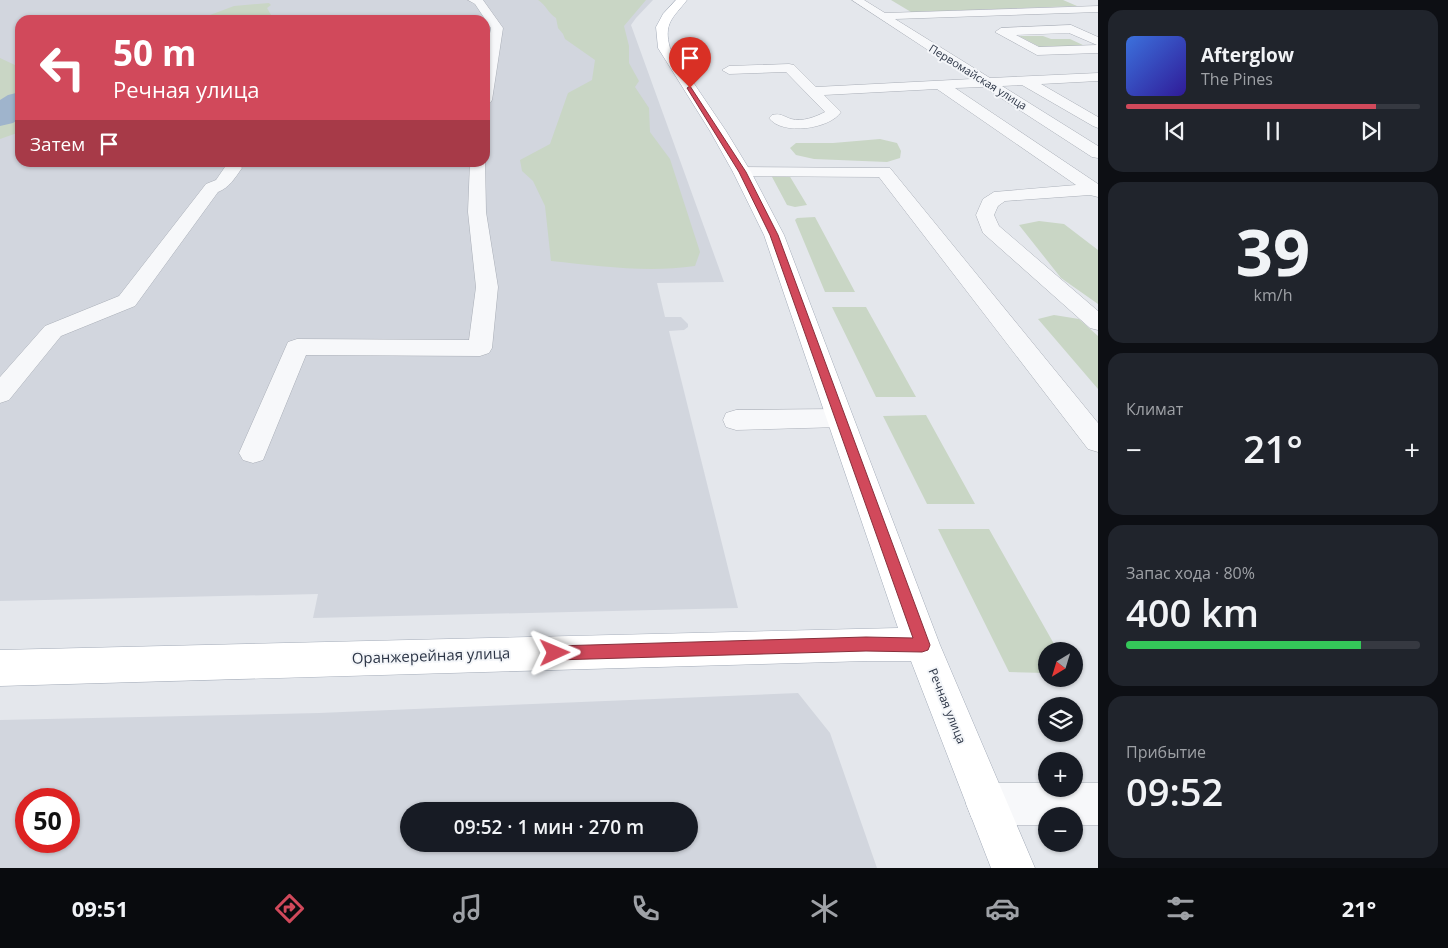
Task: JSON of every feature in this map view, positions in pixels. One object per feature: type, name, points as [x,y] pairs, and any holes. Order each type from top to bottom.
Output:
[{"type":"main road","name":"Речная улица","points":[[682,0],[662,23],[660,38],[664,48],[718,131],[742,172],[774,235],[922,645],[1013,868]]},
{"type":"main road","name":"Оранжерейная улица","points":[[0,668],[866,644],[922,645]]},
{"type":"street","points":[[473,0],[480,2],[488,15]]},
{"type":"street","name":"Первомайская улица","points":[[857,0],[1098,153]]},
{"type":"street","points":[[1084,0],[1098,7]]},
{"type":"street","points":[[883,16],[1098,7]]},
{"type":"street","points":[[490,18],[496,28],[490,61]]},
{"type":"street","points":[[1098,42],[1071,29],[1001,32],[1036,51],[1098,49]]},
{"type":"street","points":[[728,70],[789,68],[834,112],[809,124],[797,125],[778,118]]},
{"type":"street","points":[[812,91],[1098,77]]},
{"type":"street","points":[[1024,80],[1098,123]]},
{"type":"street","points":[[942,86],[1096,190]]},
{"type":"street","points":[[253,453],[297,347],[480,348],[487,287],[477,212],[478,167]]},
{"type":"street","points":[[0,394],[53,331],[127,301],[212,188],[222,184],[234,168]]},
{"type":"street","points":[[742,172],[884,172],[1098,442]]},
{"type":"street","points":[[1096,190],[1000,196],[990,203],[984,215],[990,228],[1098,324]]},
{"type":"street","points":[[736,420],[840,418]]},
{"type":"street","points":[[987,804],[1098,804]]},
{"type":"shaded area","points":[[0,0],[653,0],[631,25],[724,282],[657,283],[665,317],[681,317],[688,324],[688,327],[684,330],[669,331],[738,608],[313,618],[318,594],[0,601]]},
{"type":"shaded area","points":[[798,693],[830,733],[877,868],[0,868],[0,720],[319,713]]},
{"type":"green space","points":[[538,0],[646,0],[624,26],[629,46],[629,63],[639,81],[635,87],[649,108],[650,132],[670,159],[700,252],[695,266],[641,269],[551,261],[545,206],[533,181],[522,171],[520,160],[550,144],[568,93],[592,80],[595,60],[565,39],[558,28],[556,18]]},
{"type":"green space","points":[[891,0],[1063,0],[1077,6],[911,12]]},
{"type":"green space","points":[[269,3],[271,5],[267,8],[271,15],[210,15],[234,6]]},
{"type":"green space","points":[[1019,36],[1070,39],[1085,46],[1040,47]]},
{"type":"green space","points":[[0,58],[15,65],[15,134],[0,139]]},
{"type":"green space","points":[[880,139],[897,143],[901,151],[900,158],[887,162],[814,159],[796,155],[790,148],[796,143],[833,143]]},
{"type":"green space","points":[[771,175],[789,175],[807,205],[795,207],[787,205]]},
{"type":"green space","points":[[815,217],[855,292],[825,292],[795,220],[797,218]]},
{"type":"green space","points":[[1039,221],[1064,224],[1098,250],[1098,304],[1061,278],[1019,225]]},
{"type":"green space","points":[[832,307],[866,307],[916,397],[876,397]]},
{"type":"green space","points":[[1054,315],[1079,319],[1098,336],[1098,389],[1038,319]]},
{"type":"green space","points":[[926,415],[975,504],[927,504],[883,416]]},
{"type":"green space","points":[[938,529],[989,529],[1053,642],[1038,642],[1038,673],[1009,672]]},
{"type":"waterway","points":[[0,115],[15,105]]},
{"type":"route","points":[[555,653],[866,644],[922,645],[774,235],[742,172],[690,88]]}]
